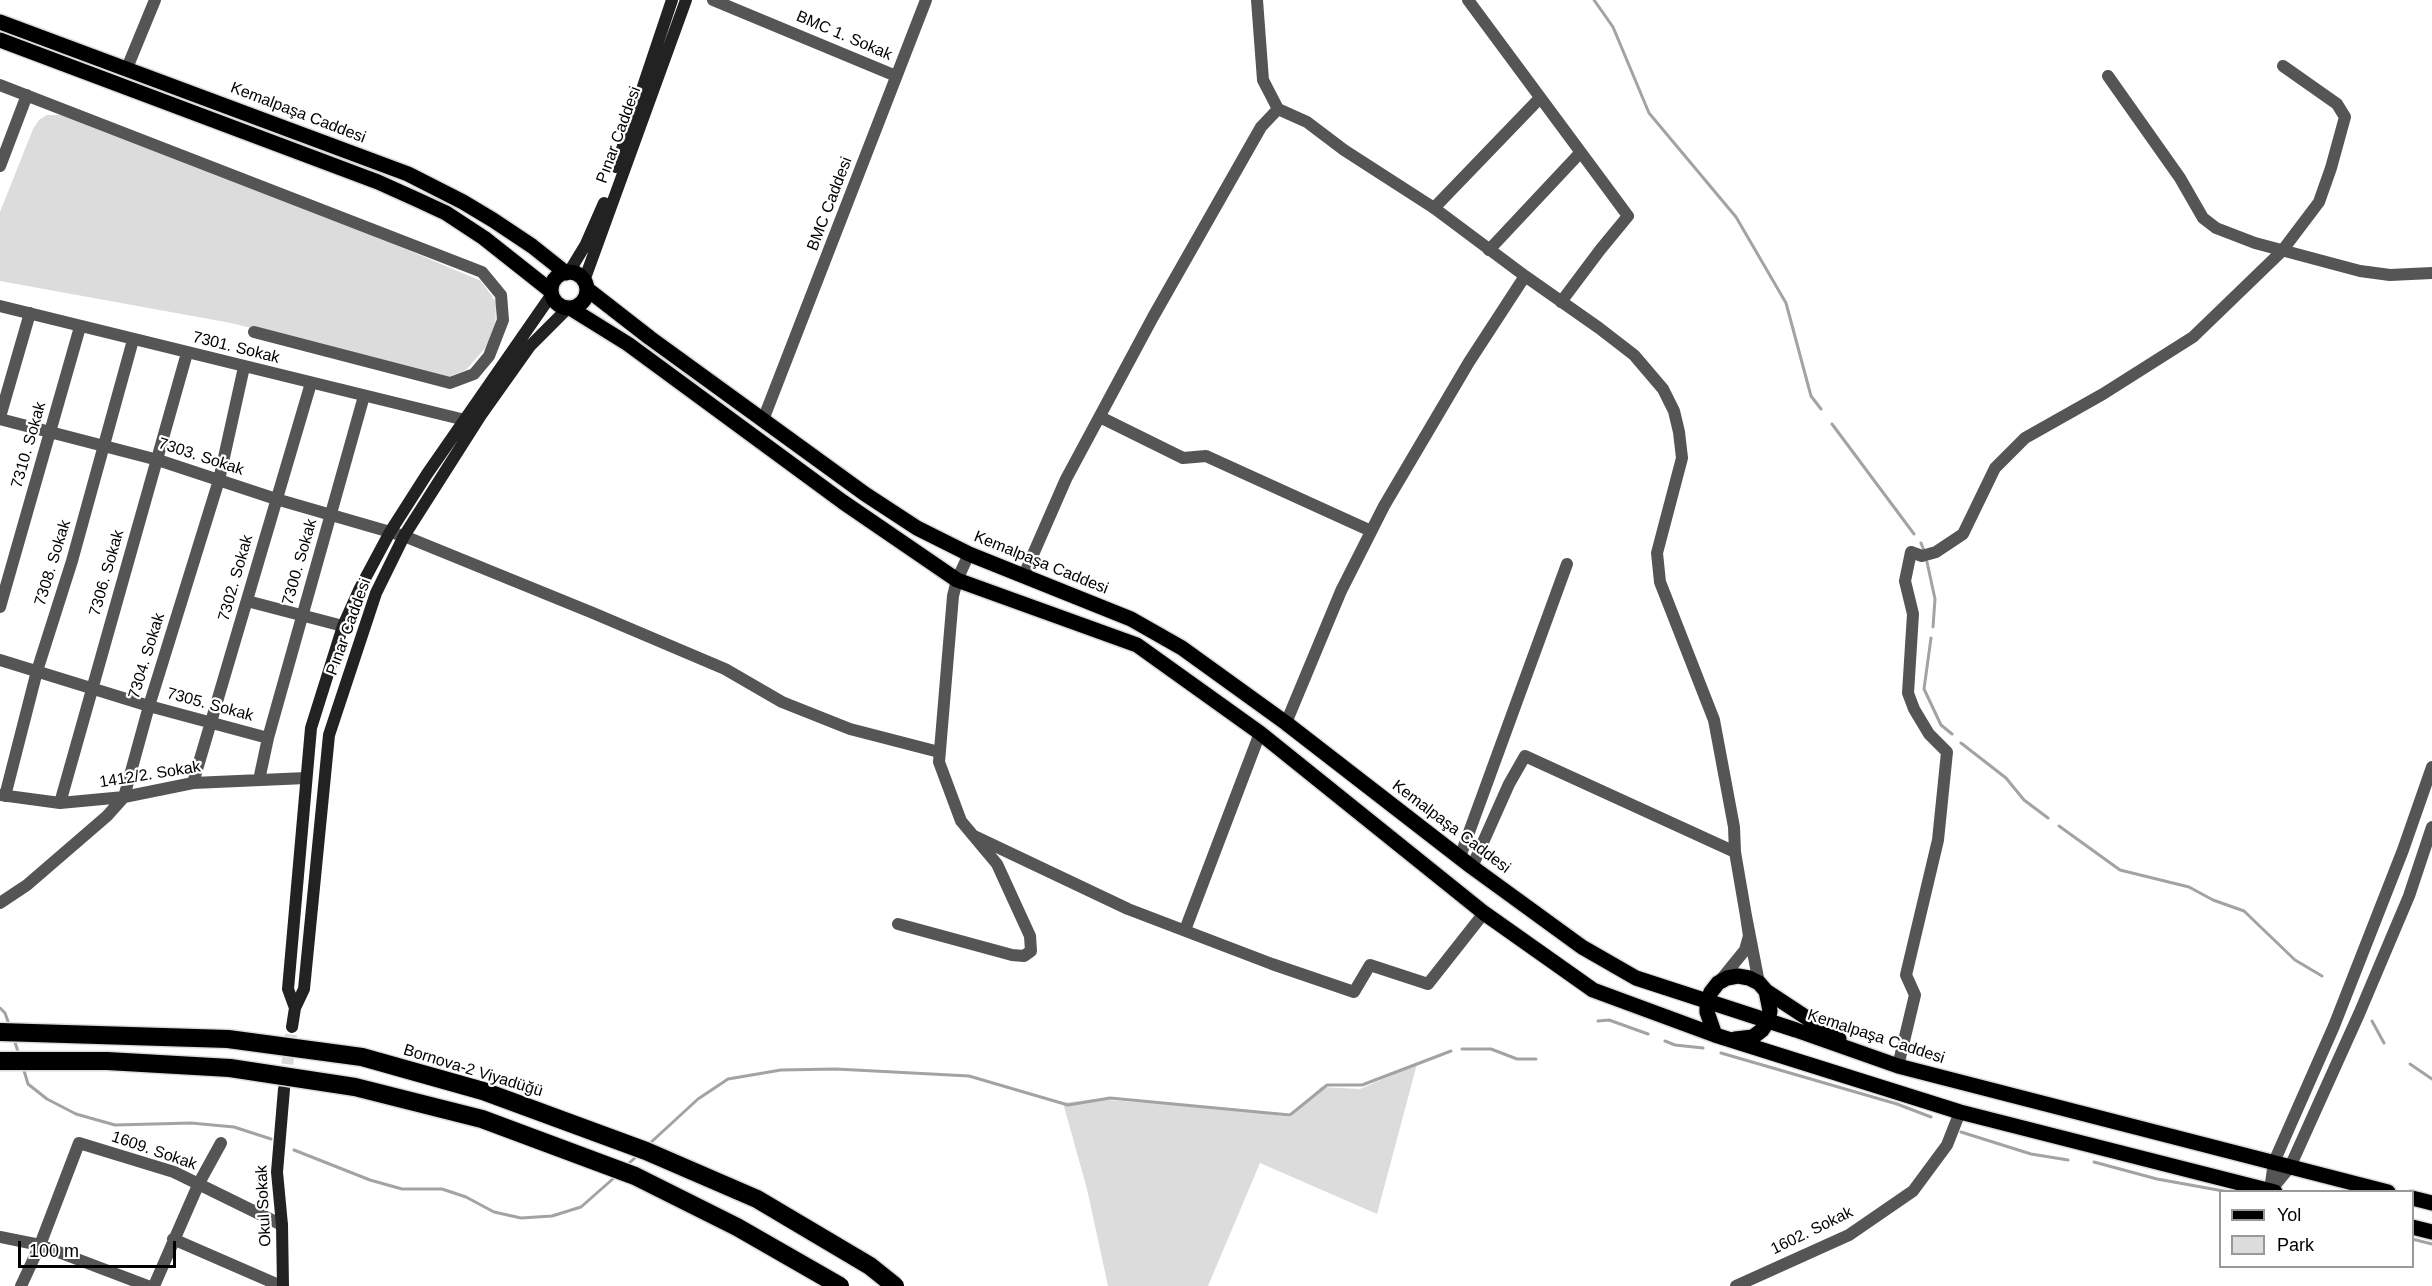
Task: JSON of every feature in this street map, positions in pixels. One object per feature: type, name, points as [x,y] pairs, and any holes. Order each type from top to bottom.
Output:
[{"type":"highway","name":"Bornova-2 Viyadüğü","points":[[0,1032],[228,1039],[362,1058],[483,1091],[646,1151],[757,1198],[870,1266],[895,1286]]},
{"type":"highway","points":[[0,1061],[107,1061],[230,1068],[355,1087],[482,1119],[635,1176],[737,1227],[840,1286]]},
{"type":"main road","name":"Pınar Caddesi","points":[[568,272],[586,244],[600,212],[672,0]]},
{"type":"main road","name":"Pınar Caddesi","points":[[586,285],[686,0]]},
{"type":"main road","name":"Kemalpaşa Caddesi","points":[[0,22],[408,174],[463,202],[568,272],[578,274],[586,285],[650,338],[900,517],[969,554],[1131,619],[1182,648],[1286,723],[1472,867],[1582,947],[1636,978],[1898,1066],[2384,1190]]},
{"type":"main road","points":[[0,40],[378,182],[446,213],[484,237],[551,293],[557,304],[569,308],[628,344],[843,502],[957,580],[1137,645],[1260,733],[1484,913],[1593,990],[1715,1035],[1960,1112],[2268,1190]]},
{"type":"main road","points":[[469,423],[525,330],[551,293],[555,279],[568,272]]},
{"type":"main road","points":[[569,308],[583,302],[586,285]]},
{"type":"main road","name":"Pınar Caddesi","points":[[294,1008],[288,989],[311,728],[342,627],[390,532],[469,423],[530,346],[569,308]]},
{"type":"main road","name":"Pınar Caddesi","points":[[292,1027],[294,1008],[304,989],[329,735],[376,592],[404,536],[469,423]]},
{"type":"main road","points":[[1715,1035],[1707,1012],[1707,1002],[1718,983],[1738,976],[1749,978],[1862,1053]]},
{"type":"main road","points":[[1732,1039],[1742,1040],[1753,1037],[1768,1022],[1770,1011],[1762,987]]},
{"type":"main road","name":"Okul Sokak","points":[[282,1286],[282,1225],[277,1172],[284,1089]]},
{"type":"main road","points":[[2414,1198],[2432,1203]]},
{"type":"main road","points":[[2414,1228],[2432,1232]]},
{"type":"street","points":[[127,68],[155,0]]},
{"type":"street","name":"BMC 1. Sokak","points":[[713,0],[896,76]]},
{"type":"street","name":"BMC Caddesi","points":[[763,420],[926,0]]},
{"type":"street","points":[[1257,0],[1263,80],[1278,109],[1307,122],[1344,150],[1434,208],[1634,355],[1663,389],[1674,411],[1682,458],[1657,553],[1659,582],[1714,720],[1734,827],[1735,852],[1749,936],[1745,950],[1718,983]]},
{"type":"street","points":[[1468,0],[1628,216],[1561,302]]},
{"type":"street","points":[[1898,1066],[1915,995],[1906,975],[1938,840],[1947,752],[1929,734],[1914,710],[1908,693],[1913,614],[1905,581],[1911,552],[1922,556],[1936,552],[1963,534],[1995,468],[2025,438],[2103,394],[2193,336],[2282,251],[2319,202],[2345,117],[2337,104],[2283,66]]},
{"type":"street","points":[[2108,76],[2180,178],[2203,218],[2216,228],[2233,236],[2282,251],[2360,271],[2390,275],[2432,273]]},
{"type":"street","points":[[0,85],[482,272],[501,295],[502,320],[489,356],[474,374],[450,383],[254,332]]},
{"type":"street","points":[[0,166],[27,95]]},
{"type":"street","points":[[1434,208],[1540,98]]},
{"type":"street","points":[[1024,575],[1066,479],[1237,168],[1261,127],[1278,109]]},
{"type":"street","points":[[1489,250],[1580,153]]},
{"type":"street","points":[[1286,723],[1341,591],[1383,506],[1469,362],[1525,276]]},
{"type":"street","name":"7301. Sokak","points":[[0,306],[469,423]]},
{"type":"street","points":[[0,418],[30,313]]},
{"type":"street","name":"7310. Sokak","points":[[0,607],[80,327]]},
{"type":"street","name":"7308. Sokak","points":[[3,796],[133,340]]},
{"type":"street","name":"7306. Sokak","points":[[60,803],[187,353]]},
{"type":"street","name":"7304. Sokak","points":[[0,903],[27,885],[107,816],[124,797],[149,706],[219,480],[244,367]]},
{"type":"street","name":"7302. Sokak","points":[[193,783],[311,383]]},
{"type":"street","name":"7300. Sokak","points":[[268,738],[364,396]]},
{"type":"street","points":[[1100,417],[1183,458],[1206,456],[1371,531]]},
{"type":"street","name":"7303. Sokak","points":[[0,418],[158,460],[276,499],[404,536],[725,669],[782,702],[841,726],[939,752]]},
{"type":"street","points":[[898,924],[1012,955],[1024,956],[1031,951],[1030,936],[997,864],[961,821],[939,762],[953,596],[957,580],[969,554]]},
{"type":"street","points":[[1460,857],[1567,564]]},
{"type":"street","points":[[247,601],[342,627]]},
{"type":"street","name":"7305. Sokak","points":[[0,660],[149,706],[268,738],[259,780]]},
{"type":"street","points":[[1185,930],[1260,733]]},
{"type":"street","points":[[1472,867],[1509,784],[1525,756],[1735,852]]},
{"type":"street","points":[[2272,1190],[2274,1162],[2334,1026],[2403,850],[2432,767]]},
{"type":"street","name":"1412/2. Sokak","points":[[3,796],[60,803],[124,797],[193,783],[306,778]]},
{"type":"street","points":[[2273,1190],[2290,1167],[2359,1014],[2409,896],[2432,827]]},
{"type":"street","points":[[974,836],[1128,909],[1354,992],[1370,965],[1428,984],[1484,913]]},
{"type":"street","points":[[1746,916],[1762,987]]},
{"type":"street","name":"1602. Sokak","points":[[1736,1286],[1850,1235],[1913,1191],[1947,1145],[1960,1112]]},
{"type":"street","name":"1609. Sokak","points":[[39,1245],[79,1143],[174,1172],[282,1225]]},
{"type":"street","points":[[154,1286],[199,1183],[221,1143]]},
{"type":"street","points":[[0,1236],[39,1245],[148,1286]]},
{"type":"street","points":[[173,1239],[282,1286]]},
{"type":"street","points":[[21,1286],[39,1245]]},
{"type":"green space","points":[[47,115],[65,115],[330,217],[481,281],[496,302],[495,337],[466,370],[448,377],[231,323],[0,281],[0,212],[33,129],[39,120]]},
{"type":"green space","points":[[1417,1064],[1377,1214],[1260,1163],[1208,1286],[1108,1286],[1087,1189],[1063,1103],[1095,1099],[1239,1110],[1291,1117],[1321,1087],[1360,1089]]},
{"type":"waterway","points":[[1594,0],[1613,27],[1649,113],[1736,217],[1786,303],[1811,396],[1821,409]]},
{"type":"waterway","points":[[1832,424],[1914,534]]},
{"type":"waterway","points":[[1921,543],[1925,553]]},
{"type":"waterway","points":[[1927,562],[1935,599],[1933,627]]},
{"type":"waterway","points":[[1931,638],[1924,689],[1941,725],[1952,734]]},
{"type":"waterway","points":[[1961,743],[2006,778],[2024,800],[2048,818]]},
{"type":"waterway","points":[[2059,826],[2120,870],[2189,887],[2213,900],[2244,911],[2295,960],[2322,976]]},
{"type":"waterway","points":[[0,1008],[5,1013],[10,1027]]},
{"type":"waterway","points":[[1598,1021],[1609,1020],[1648,1034]]},
{"type":"waterway","points":[[2372,1021],[2384,1043]]},
{"type":"waterway","points":[[14,1039],[19,1055]]},
{"type":"waterway","points":[[1665,1041],[1675,1045],[1703,1048]]},
{"type":"waterway","points":[[1462,1049],[1491,1049],[1517,1059],[1536,1059]]},
{"type":"waterway","points":[[648,1145],[698,1099],[728,1079],[781,1070],[836,1069],[969,1076],[1068,1105],[1110,1098],[1290,1115],[1327,1085],[1362,1085],[1451,1051]]},
{"type":"waterway","points":[[1721,1053],[1897,1104],[1931,1117]]},
{"type":"waterway","points":[[2410,1064],[2432,1079]]},
{"type":"waterway","points":[[23,1067],[28,1084],[47,1099],[76,1114],[115,1125],[191,1123],[234,1127],[271,1139]]},
{"type":"waterway","points":[[1961,1132],[2031,1154],[2068,1160]]},
{"type":"waterway","points":[[294,1150],[370,1180],[402,1189],[442,1189],[466,1197],[494,1212],[521,1218],[552,1216],[581,1207],[615,1177]]},
{"type":"waterway","points":[[626,1166],[637,1156]]},
{"type":"waterway","points":[[2094,1162],[2157,1179],[2219,1190]]},
{"type":"waterway","points":[[2414,1240],[2432,1244]]},
{"type":"tunnel","points":[[285,1082],[292,1027]]}]
